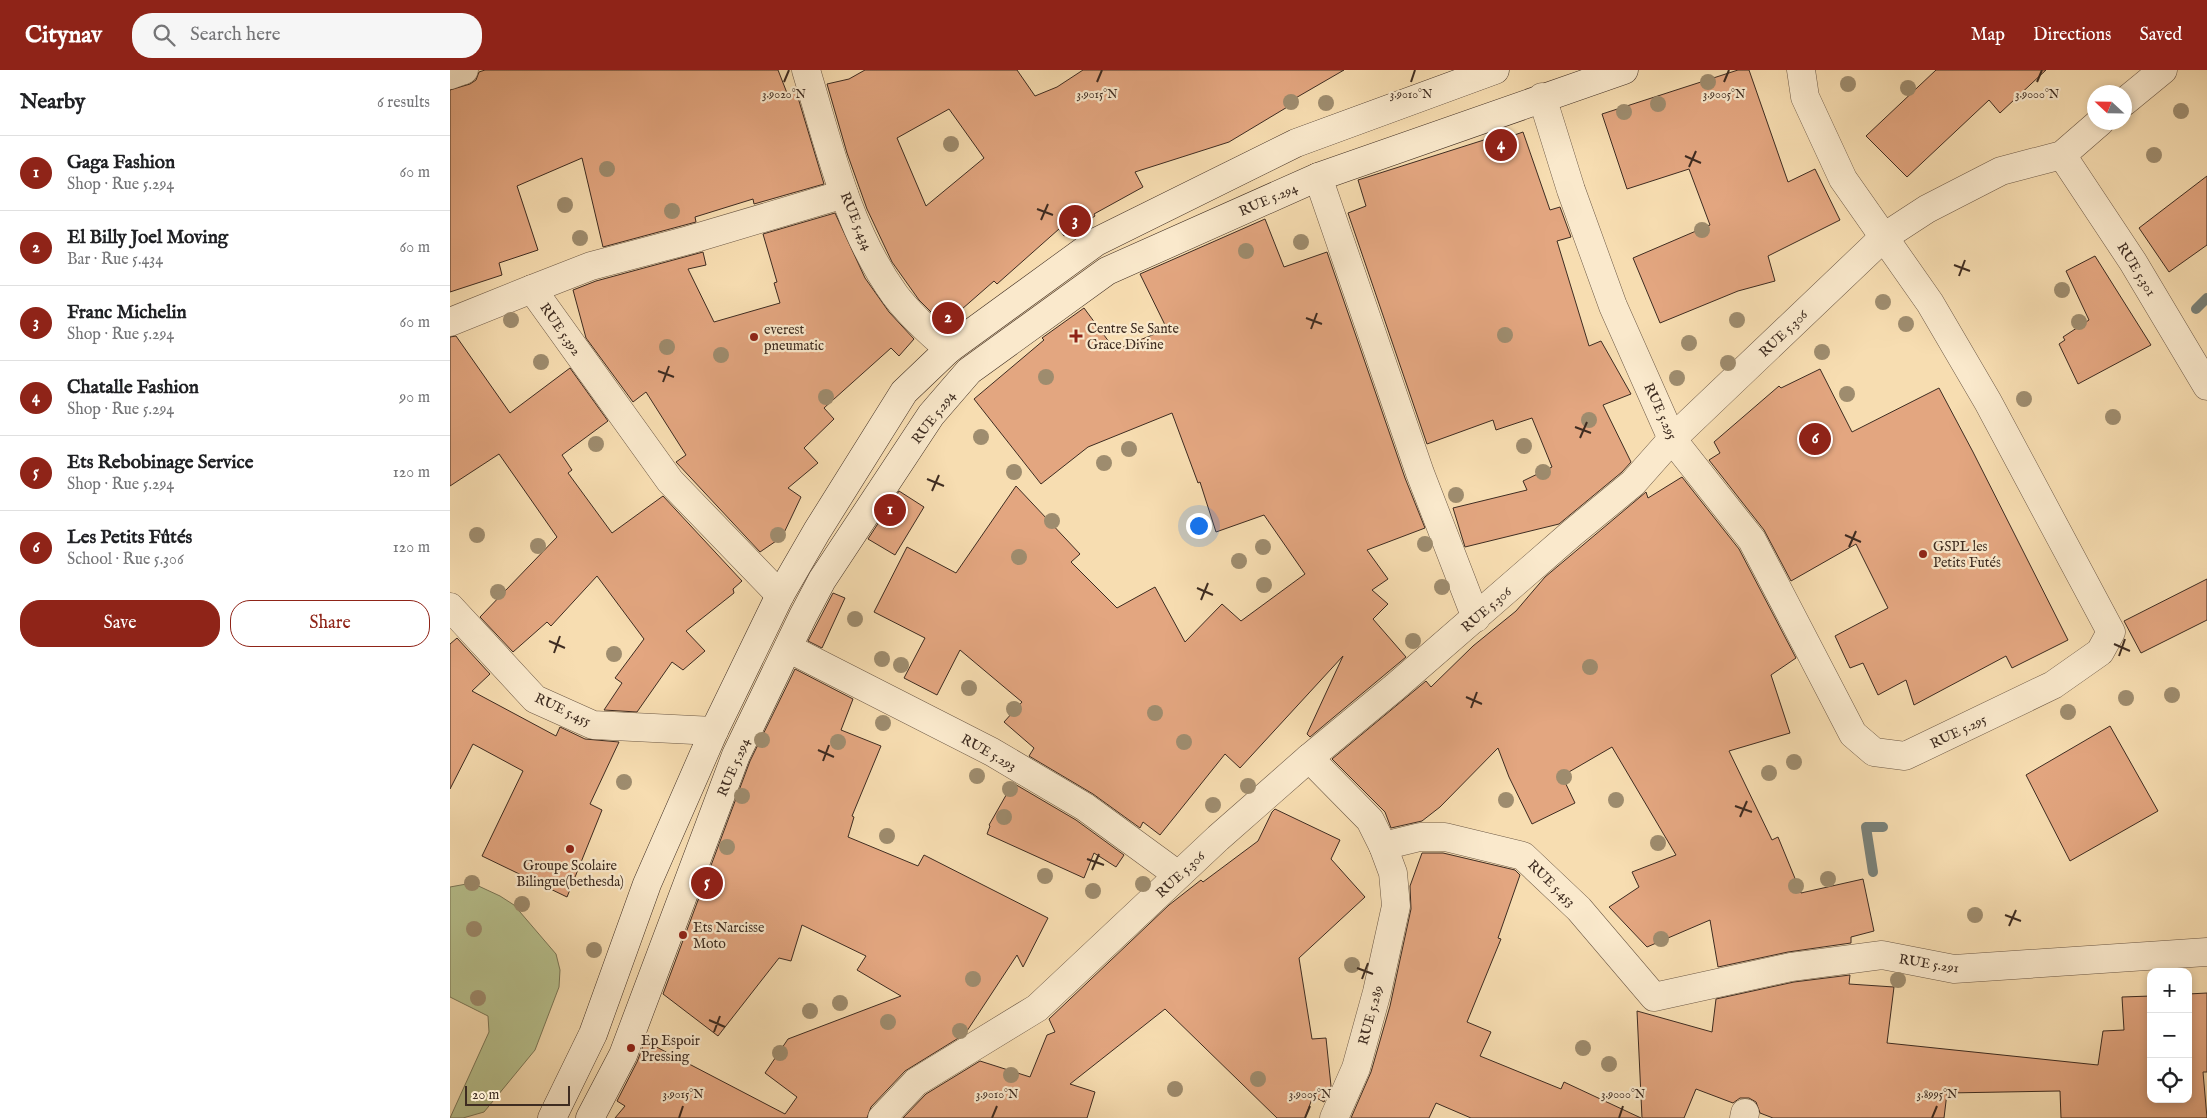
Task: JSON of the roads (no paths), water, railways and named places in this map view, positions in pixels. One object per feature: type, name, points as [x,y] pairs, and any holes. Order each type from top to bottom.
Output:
[{"type":"street","points":[[450,75],[464,70]]},
{"type":"street","name":"RUE 5.434","points":[[806,70],[844,194],[871,255],[895,295],[922,326],[950,349]]},
{"type":"street","points":[[552,1118],[593,1034],[648,884],[714,731],[780,595],[822,522],[904,392],[950,349],[1096,242],[1296,143],[1494,70]]},
{"type":"street","name":"RUE 5.294","points":[[591,1117],[623,1055],[736,755],[822,580],[931,415],[969,371],[1107,272],[1318,177],[1542,97],[1624,70]]},
{"type":"street","name":"RUE 5.295","points":[[1542,97],[1571,190],[1610,297],[1672,439],[1752,540],[1853,734],[1874,752],[1905,756],[2053,685],[2100,652],[2111,632],[1988,402],[1930,303],[1843,179],[1805,96],[1801,70]]},
{"type":"street","points":[[2132,95],[2163,70]]},
{"type":"street","name":"RUE 5.306","points":[[882,1118],[916,1082],[1037,1008],[1178,875],[1309,758],[1633,483],[1672,439],[1884,237],[1926,208],[2001,171],[2062,155],[2091,130]]},
{"type":"street","name":"RUE 5.301","points":[[2062,155],[2133,262],[2207,386]]},
{"type":"street","points":[[1318,177],[1420,473],[1476,618]]},
{"type":"street","name":"RUE 5.392","points":[[780,595],[670,481],[532,289],[591,266],[689,240],[844,194]]},
{"type":"street","points":[[450,322],[532,289]]},
{"type":"street","name":"RUE 5.455","points":[[450,607],[535,699],[593,725],[714,731]]},
{"type":"street","name":"RUE 5.293","points":[[788,648],[992,752],[1085,807],[1178,875]]},
{"type":"street","name":"RUE 5.289","points":[[1309,758],[1370,820],[1383,846],[1393,873],[1396,906],[1377,992],[1356,1068],[1334,1118]]},
{"type":"street","name":"RUE 5.453","points":[[1383,846],[1420,837],[1445,837],[1524,856],[1579,910],[1654,997]]},
{"type":"street","name":"RUE 5.291","points":[[1654,997],[1791,968],[1882,955],[1954,969],[2207,952]]},
{"type":"waterway","points":[[2196,309],[2207,298]]},
{"type":"waterway","points":[[1873,872],[1866,827],[1883,827]]},
{"type":"place","name":"Chatalle Fashion","points":[[1501,145]]},
{"type":"place","name":"Franc Michelin","points":[[1075,221]]},
{"type":"place","name":"El Billy Joel Moving","points":[[948,318]]},
{"type":"place","name":"Centre Se Sante Grace Divine","points":[[1076,336]]},
{"type":"place","name":"everest pneumatic","points":[[754,337]]},
{"type":"place","name":"Les Petits Fûtés","points":[[1815,439]]},
{"type":"place","name":"Gaga Fashion","points":[[890,510]]},
{"type":"place","name":"GSPL les Petits Futés","points":[[1923,554]]},
{"type":"place","name":"Groupe Scolaire Bilingue(bethesda)","points":[[570,849]]},
{"type":"place","name":"Ets Rebobinage Service","points":[[707,883]]},
{"type":"place","name":"Ets Narcisse Moto","points":[[683,935]]},
{"type":"place","name":"Ep Espoir Pressing","points":[[631,1048]]}]
